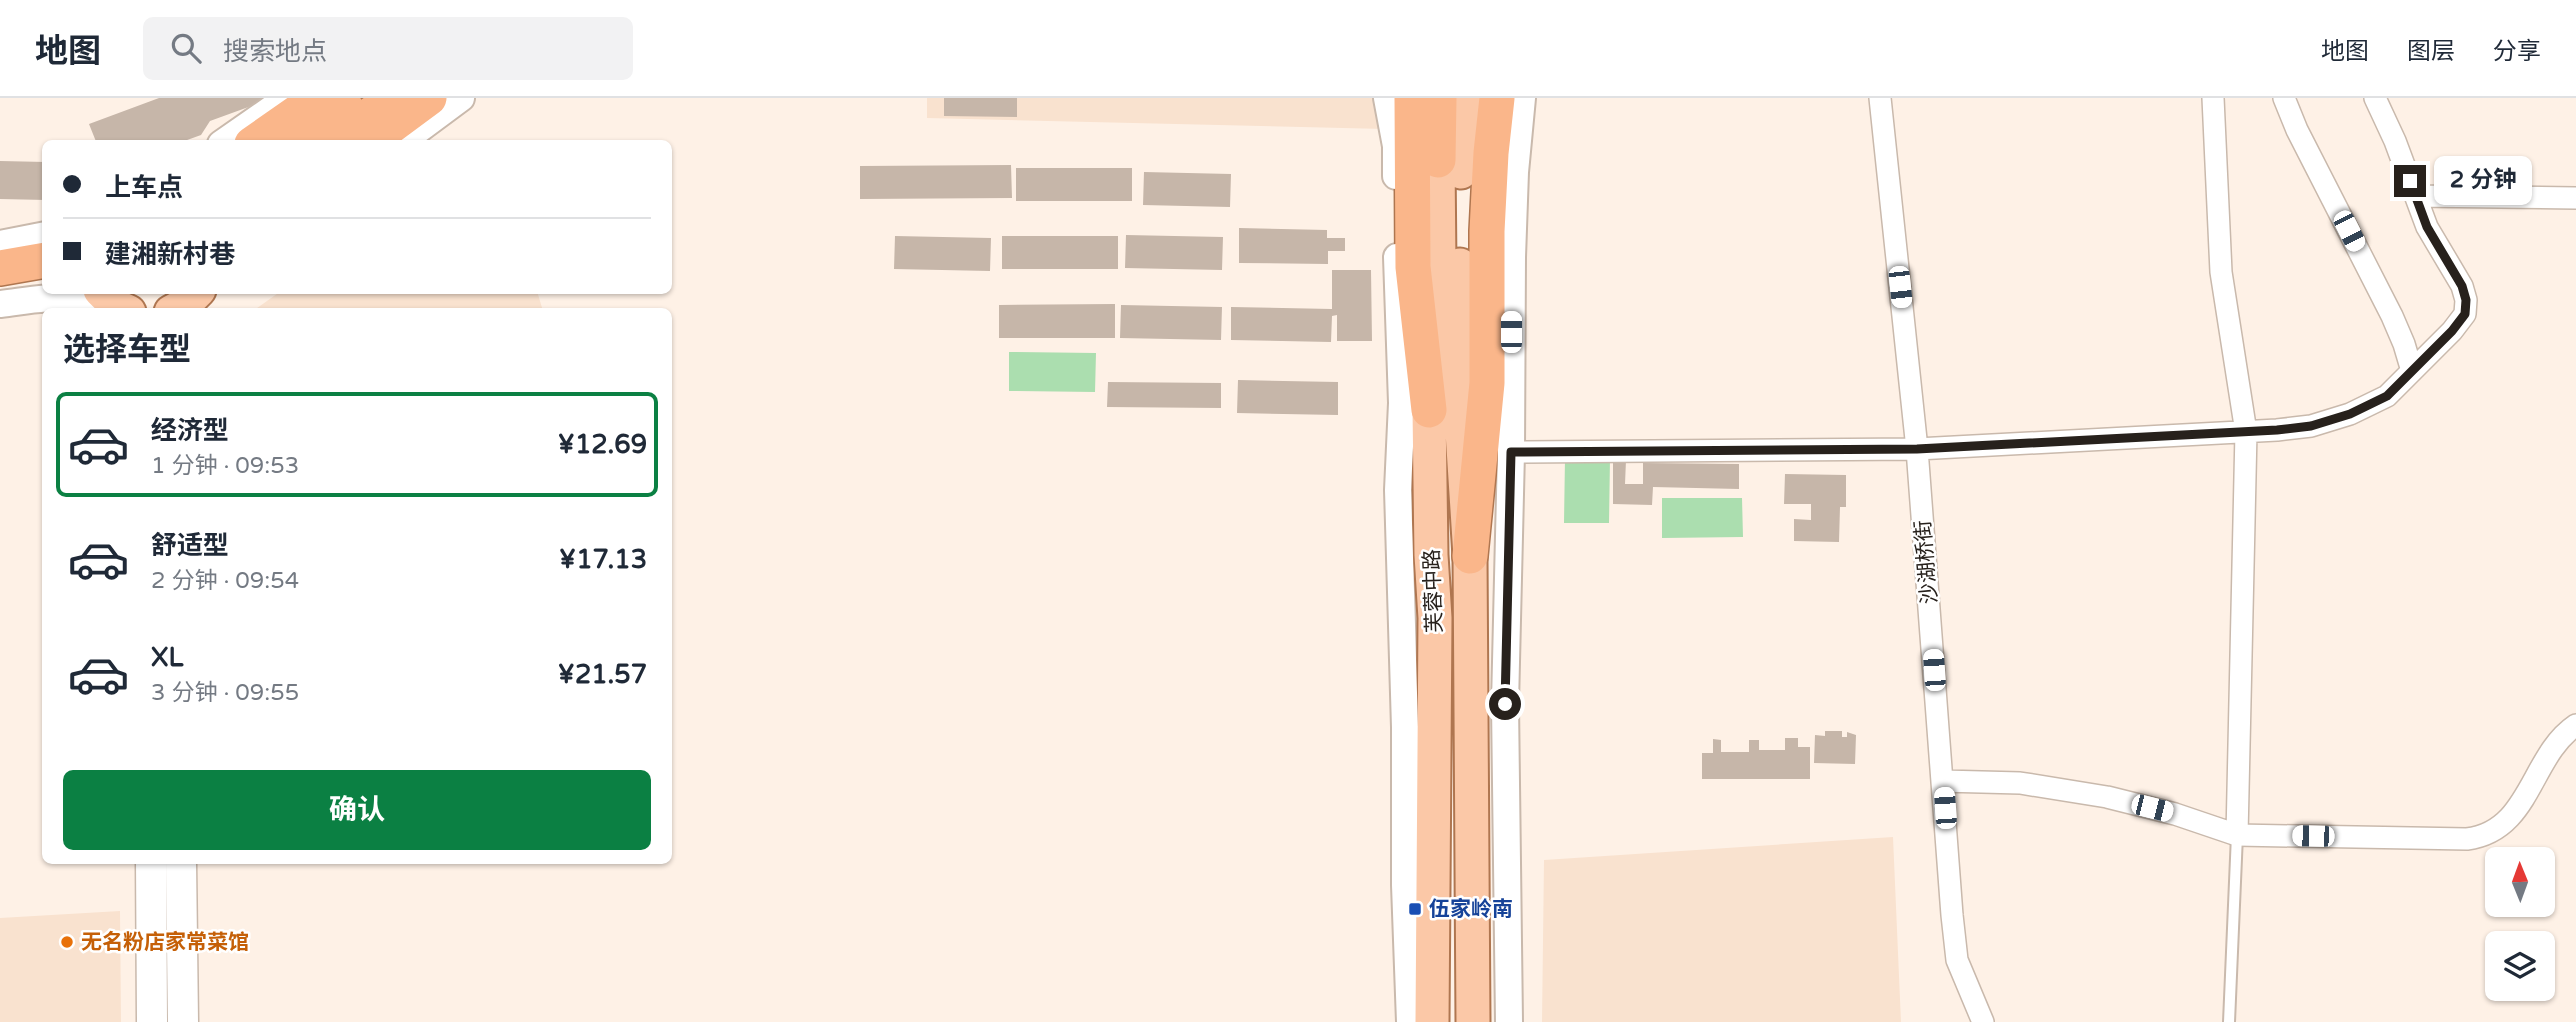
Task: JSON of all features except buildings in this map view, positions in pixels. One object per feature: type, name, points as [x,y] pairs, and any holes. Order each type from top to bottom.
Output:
[{"type":"highway","points":[[258,140],[318,98]]},
{"type":"highway","points":[[304,140],[360,98]]},
{"type":"highway","points":[[336,140],[393,98]]},
{"type":"highway","points":[[373,140],[429,98]]},
{"type":"highway","points":[[1412,98],[1413,267],[1429,410]]},
{"type":"highway","points":[[1439,98],[1450,161]]},
{"type":"highway","points":[[1470,556],[1487,383],[1487,231],[1497,98]]},
{"type":"highway","points":[[0,268],[42,261]]},
{"type":"highway","points":[[0,287],[42,281]]},
{"type":"main road","points":[[1446,98],[1450,161]]},
{"type":"main road","points":[[1450,161],[1468,98]]},
{"type":"main road","points":[[1395,146],[1413,267]]},
{"type":"main road","name":"芙蓉中路","points":[[1432,1022],[1435,618],[1431,555],[1429,410],[1439,266],[1450,161]]},
{"type":"main road","name":"芙蓉中路","points":[[1450,161],[1459,385],[1470,556],[1473,1022]]},
{"type":"main road","points":[[151,864],[152,1022]]},
{"type":"main road","points":[[181,864],[183,1022]]},
{"type":"street","points":[[227,140],[287,98]]},
{"type":"street","points":[[404,140],[461,98]]},
{"type":"street","points":[[1387,98],[1395,146],[1402,403],[1398,490],[1410,1022]]},
{"type":"street","points":[[1509,1022],[1505,704],[1513,233],[1522,98]]},
{"type":"street","name":"沙湖桥街","points":[[1880,98],[1917,449],[1957,960],[1983,1022]]},
{"type":"street","points":[[2213,98],[2221,272],[2246,432],[2237,835]]},
{"type":"street","points":[[2284,98],[2297,130],[2392,316],[2412,371]]},
{"type":"street","points":[[1511,452],[1917,449],[2246,432],[2311,426],[2350,414],[2387,396],[2452,331],[2465,314],[2466,300],[2462,286],[2427,227],[2395,141],[2375,98]]},
{"type":"street","points":[[2416,196],[2576,198]]},
{"type":"street","points":[[0,244],[42,236]]},
{"type":"street","points":[[0,304],[81,297],[117,305]]},
{"type":"street","points":[[1943,781],[2020,783],[2107,797],[2175,814],[2237,835],[2467,839],[2484,837],[2512,816],[2545,760],[2564,733],[2576,725]]},
{"type":"lane","points":[[2230,1022],[2237,835]]},
{"type":"shaded area","points":[[927,98],[1380,98],[1385,129],[927,118]]},
{"type":"shaded area","points":[[277,294],[538,294],[542,308],[257,308]]},
{"type":"shaded area","points":[[1893,837],[1901,1022],[1542,1022],[1544,860]]},
{"type":"shaded area","points":[[120,911],[121,1022],[0,1022],[0,918]]},
{"type":"green space","points":[[1009,352],[1096,353],[1095,392],[1009,391]]},
{"type":"green space","points":[[1565,458],[1610,458],[1609,523],[1564,523]]},
{"type":"green space","points":[[1662,498],[1742,498],[1743,537],[1662,538]]},
{"type":"place","name":"伍家岭南","points":[[1415,909]]},
{"type":"place","name":"无名粉店家常菜馆","points":[[67,942]]},
{"type":"route","points":[[1505,704],[1511,452],[1917,449],[2311,426],[2350,414],[2387,396],[2452,331],[2465,314],[2466,300],[2462,286],[2427,227],[2410,181]]}]
